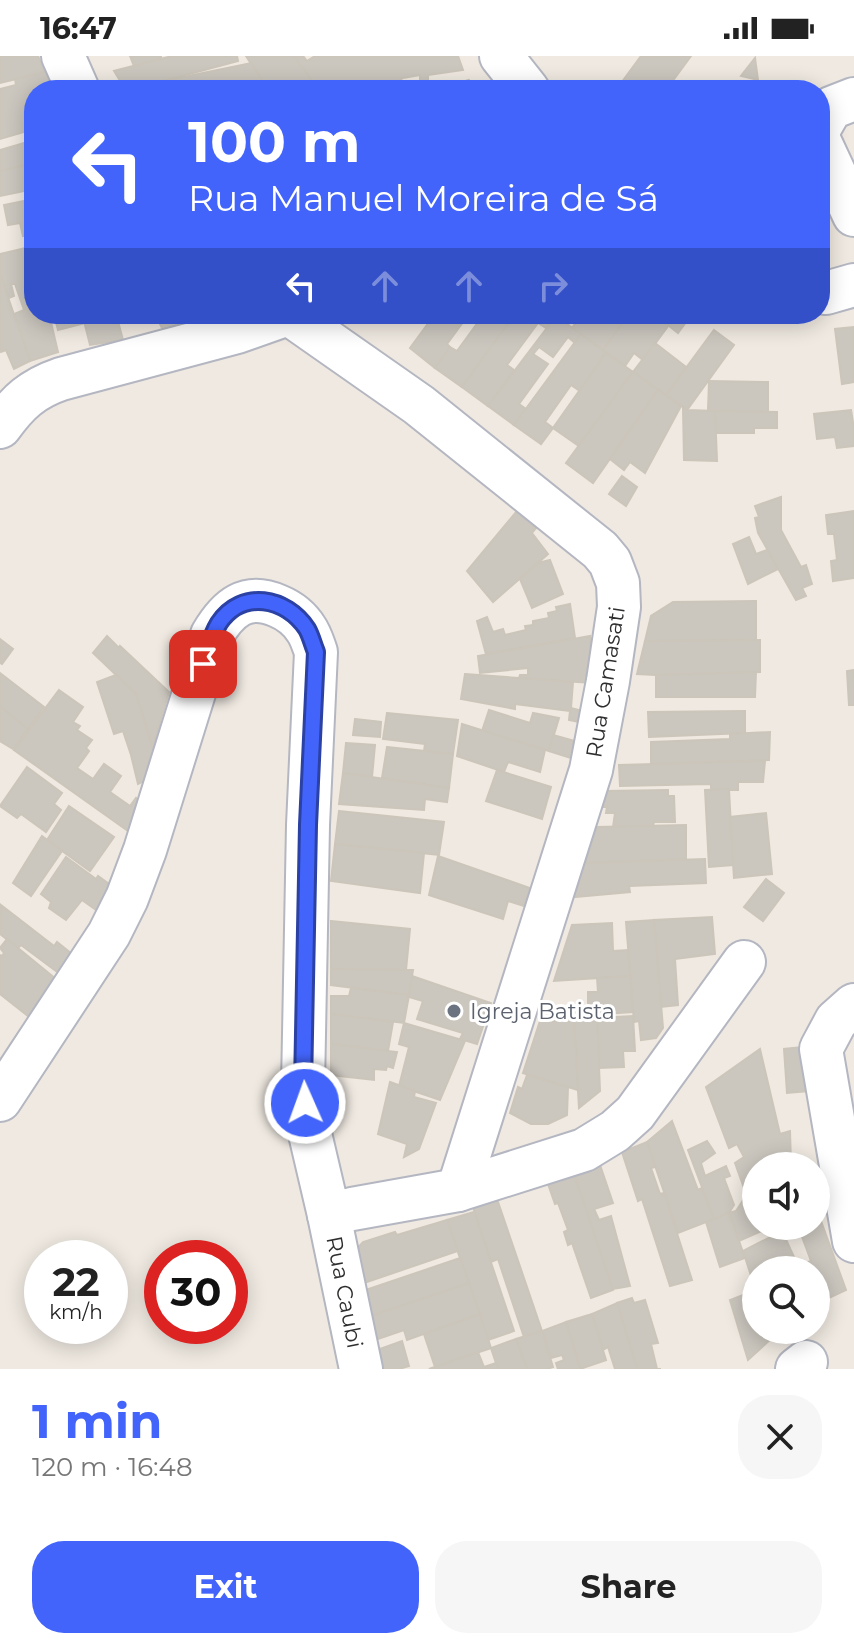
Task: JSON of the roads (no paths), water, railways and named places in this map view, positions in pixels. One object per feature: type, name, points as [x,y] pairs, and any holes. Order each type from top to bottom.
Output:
[{"type":"street","points":[[63,56],[74,80]]},
{"type":"street","points":[[501,56],[520,80]]},
{"type":"street","points":[[830,110],[854,99]]},
{"type":"street","points":[[830,163],[854,215]]},
{"type":"street","points":[[830,292],[854,285]]},
{"type":"street","points":[[0,427],[18,404],[39,387],[260,324]]},
{"type":"street","name":"Rua Camasati","points":[[303,324],[419,405],[600,550],[610,562],[618,583],[619,607],[591,770],[458,1190]]},
{"type":"street","name":"Rua Caubi","points":[[0,1100],[109,934],[127,898],[212,635],[233,608],[248,601],[266,601],[289,610],[308,631],[316,652],[308,825],[303,1086],[307,1121],[361,1369]]},
{"type":"street","points":[[329,1215],[458,1190],[584,1150],[615,1131],[635,1113],[744,962]]},
{"type":"street","points":[[854,1005],[836,1021],[821,1049],[854,1241]]},
{"type":"place","name":"Igreja Batista","points":[[454,1011]]}]
